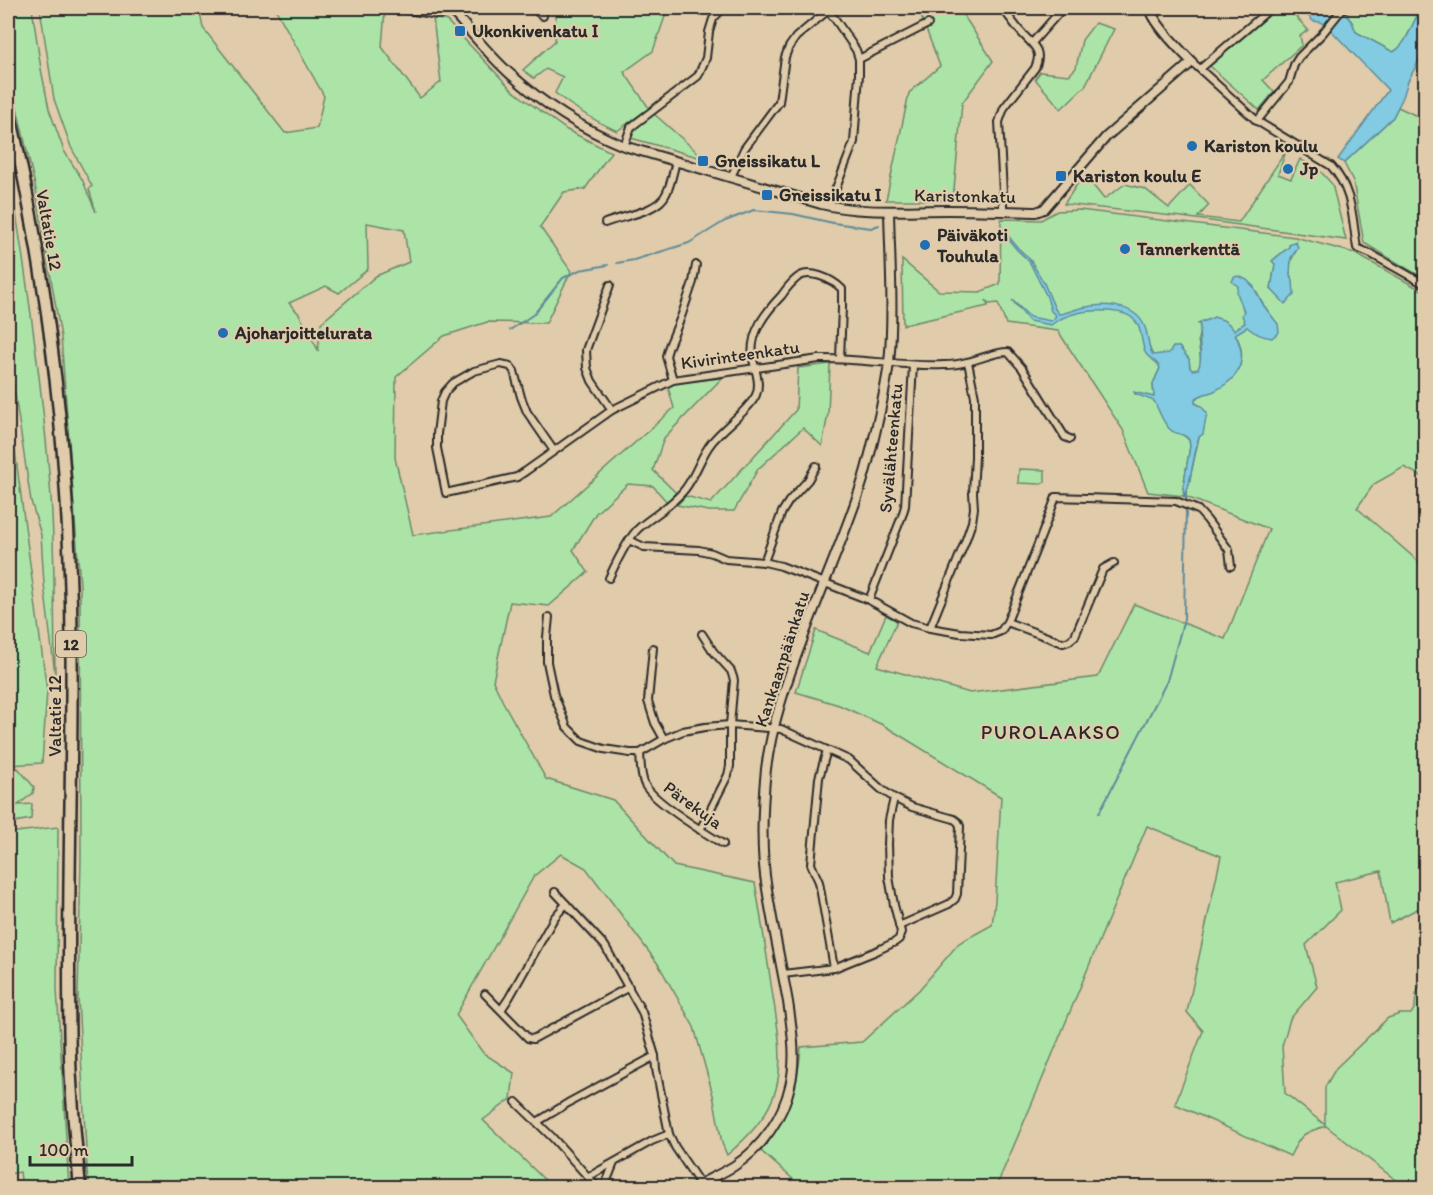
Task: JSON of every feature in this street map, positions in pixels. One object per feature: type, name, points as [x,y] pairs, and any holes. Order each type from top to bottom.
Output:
[{"type":"highway","name":"Valtatie 12","points":[[8,106],[26,190],[48,327],[63,470],[71,662],[70,1058],[80,1188]]},
{"type":"street","name":"Karistonkatu","points":[[395,8],[438,15],[445,14],[450,9],[500,64],[524,86],[593,133],[624,146],[829,206],[868,211],[1036,212],[1044,209],[1106,137],[1192,62]]},
{"type":"street","points":[[532,8],[543,16]]},
{"type":"street","points":[[624,146],[631,127],[698,76],[706,58],[713,19],[723,8]]},
{"type":"street","points":[[731,177],[744,149],[779,102],[785,57],[789,46],[829,8],[856,50],[859,59],[854,142],[829,206]]},
{"type":"street","points":[[1002,8],[1038,51],[1035,68],[1004,108],[999,122],[1003,211]]},
{"type":"street","points":[[1032,43],[1064,8]]},
{"type":"street","points":[[1150,8],[1157,22],[1192,62],[1257,121],[1331,166],[1338,174],[1344,182],[1349,197],[1357,248],[1425,285]]},
{"type":"street","points":[[1257,121],[1288,82],[1299,57],[1343,8]]},
{"type":"street","points":[[1200,69],[1264,14]]},
{"type":"street","points":[[859,59],[928,24]]},
{"type":"street","points":[[605,223],[644,210],[663,200],[667,194],[675,161]]},
{"type":"street","name":"Kankaanpäänkatu","points":[[696,1186],[734,1166],[755,1149],[771,1128],[785,1102],[790,1086],[794,1054],[783,974],[763,861],[762,828],[766,768],[784,688],[862,484],[884,397],[889,363],[891,305],[889,211]]},
{"type":"street","points":[[674,380],[666,356],[693,282],[696,265]]},
{"type":"street","points":[[609,578],[629,540],[638,529],[685,490],[710,444],[751,403],[758,385],[753,341],[766,313],[796,278],[803,274],[808,273],[832,280],[842,289],[840,358]]},
{"type":"street","points":[[610,285],[586,350],[587,368],[592,381],[612,410]]},
{"type":"street","name":"Kivirinteenkatu","points":[[554,451],[527,412],[514,371],[510,366],[493,365],[474,371],[453,383],[445,392],[441,401],[437,448],[446,493],[517,477],[554,451],[612,410],[674,380],[804,360],[840,358],[861,362],[945,365],[1008,352],[1022,368],[1065,437],[1070,439]]},
{"type":"street","points":[[930,628],[972,522],[975,397],[968,362]]},
{"type":"street","name":"Syvälähteenkatu","points":[[869,600],[905,506],[913,365]]},
{"type":"street","points":[[764,562],[782,512],[808,480],[816,466]]},
{"type":"street","points":[[629,540],[644,547],[699,550],[726,560],[764,562],[782,566],[869,600],[911,623],[960,633],[991,635],[1001,631],[1007,622],[1056,496],[1176,501],[1198,510],[1207,520],[1229,550],[1231,566]]},
{"type":"street","points":[[1007,622],[1063,643],[1070,642],[1075,636],[1102,569],[1114,563]]},
{"type":"street","points":[[549,616],[547,662],[554,694],[567,727],[581,741],[604,749],[640,753],[683,731],[705,727],[730,725],[781,729],[849,760],[894,798],[912,807],[958,822],[960,826],[956,899],[900,926]]},
{"type":"street","points":[[700,830],[728,775],[734,680],[731,671],[713,651],[702,634]]},
{"type":"street","points":[[652,648],[648,701],[655,723],[664,739]]},
{"type":"street","points":[[827,750],[819,778],[811,864],[819,882],[834,968]]},
{"type":"street","name":"Pärekuja","points":[[640,753],[641,774],[652,795],[723,844]]},
{"type":"street","points":[[783,974],[834,968],[899,939],[901,932],[891,886],[888,844],[889,820],[894,798]]},
{"type":"street","points":[[555,892],[605,946],[642,1012],[655,1056],[669,1134],[696,1186]]},
{"type":"street","points":[[501,1010],[554,918],[566,904]]},
{"type":"street","points":[[485,994],[528,1038],[534,1039],[629,987]]},
{"type":"street","points":[[537,1122],[568,1102],[655,1056]]},
{"type":"street","points":[[516,1102],[598,1188]]},
{"type":"street","points":[[588,1177],[669,1134]]},
{"type":"street","points":[[604,1188],[615,1162]]},
{"type":"green space","points":[[8,8],[32,8],[49,109],[64,151],[82,179],[96,212],[89,189],[92,186],[71,147],[54,99],[40,8],[199,8],[203,28],[285,133],[317,128],[324,96],[275,8],[385,10],[382,47],[420,98],[441,82],[433,18],[447,21],[513,91],[567,130],[611,152],[585,189],[564,192],[540,227],[571,271],[546,323],[487,322],[444,336],[396,377],[395,458],[413,535],[551,517],[674,408],[668,387],[675,383],[722,378],[664,438],[653,470],[676,493],[667,502],[653,486],[628,484],[596,513],[573,550],[588,572],[549,606],[510,602],[493,681],[546,779],[613,800],[674,866],[755,883],[777,1024],[780,1050],[779,1076],[776,1089],[763,1117],[750,1134],[727,1155],[722,1143],[713,1095],[694,1027],[658,964],[586,868],[561,854],[534,876],[456,1015],[483,1053],[514,1073],[511,1099],[483,1120],[552,1187],[88,1187],[78,998],[81,857],[80,585],[61,337],[36,190],[8,69]],"holes":[[[367,223],[404,230],[409,262],[376,276],[321,323],[318,350],[299,314],[289,303],[326,286],[339,293],[368,269]]]},
{"type":"green space","points":[[554,8],[668,8],[653,51],[624,72],[649,108],[617,131],[570,105],[555,93],[563,77],[546,69],[534,78],[523,70],[555,41],[556,12]]},
{"type":"green space","points":[[918,8],[959,8],[993,61],[962,103],[953,200],[886,200],[909,93],[940,66]]},
{"type":"green space","points":[[1278,8],[1288,8],[1308,30],[1300,36],[1302,45],[1263,80],[1274,92],[1259,110],[1210,66]]},
{"type":"green space","points":[[1351,8],[1421,8],[1402,46],[1393,52],[1356,32],[1346,14]]},
{"type":"green space","points":[[1095,23],[1114,29],[1085,86],[1061,109],[1035,79],[1040,72],[1069,75],[1076,68],[1082,40]]},
{"type":"green space","points":[[1398,107],[1423,119],[1425,115],[1425,279],[1364,243],[1353,181],[1344,163],[1393,117]]},
{"type":"green space","points":[[653,113],[705,159],[631,138],[639,124]]},
{"type":"green space","points":[[1286,151],[1278,174],[1291,179],[1300,159],[1321,172],[1332,184],[1346,240],[1182,217],[1064,204],[1084,174],[1104,199],[1125,184],[1145,189],[1169,208],[1190,185],[1209,205],[1198,217],[1239,222]]},
{"type":"green space","points":[[8,166],[29,299],[48,457],[53,541],[55,674],[44,584],[41,535],[31,501],[8,348]]},
{"type":"green space","points":[[1080,210],[1295,237],[1354,253],[1425,292],[1425,478],[1404,467],[1374,484],[1357,508],[1419,562],[1425,574],[1425,905],[1390,923],[1381,871],[1335,882],[1341,910],[1306,945],[1317,987],[1290,1019],[1282,1046],[1285,1093],[1325,1125],[1325,1087],[1336,1068],[1388,1018],[1400,1014],[1411,1014],[1415,1007],[1416,994],[1425,979],[1425,1187],[1405,1187],[1326,1126],[1303,1135],[1290,1156],[1175,1104],[1203,1031],[1187,1012],[1221,856],[1147,826],[996,1187],[802,1187],[761,1151],[778,1128],[789,1106],[797,1077],[801,1047],[862,1042],[919,990],[959,943],[992,925],[995,901],[1001,797],[883,725],[839,705],[796,692],[816,630],[870,652],[886,615],[897,621],[877,666],[970,693],[1098,677],[1134,604],[1225,639],[1269,529],[1184,496],[1148,492],[1123,430],[1058,331],[1006,324],[998,303],[989,304],[986,300],[988,306],[903,325],[902,260],[939,291],[980,292],[1000,284],[1001,219],[1041,220],[1057,211]],"holes":[[[1289,247],[1298,248],[1290,265],[1293,295],[1271,289],[1275,264],[1273,260]],[[1238,286],[1253,286],[1273,318],[1247,326],[1235,334],[1241,353],[1238,371],[1225,384],[1195,399],[1195,403],[1201,406],[1199,437],[1188,488],[1183,488],[1189,440],[1181,433],[1172,431],[1154,397],[1153,384],[1160,368],[1159,364],[1169,353],[1179,347],[1189,359],[1192,371],[1198,369],[1201,363],[1198,339],[1202,321],[1208,321],[1233,331],[1246,323]]]},
{"type":"green space","points":[[830,364],[828,414],[822,446],[803,428],[758,469],[734,511],[709,511],[677,505],[686,496],[711,503],[796,410],[798,368]]},
{"type":"green space","points":[[8,399],[47,691],[42,763],[8,765]]},
{"type":"green space","points":[[1019,469],[1045,470],[1045,482],[1041,484],[1018,483]]},
{"type":"green space","points":[[18,768],[34,787],[33,793],[18,805],[32,804],[31,819],[8,823],[8,806],[14,805],[8,797],[8,777]]},
{"type":"green space","points":[[58,827],[57,989],[69,1187],[22,1187],[20,1172],[8,1174],[8,1084],[13,1078],[8,993],[8,946],[11,939],[8,878],[13,876],[8,858],[8,833]]},
{"type":"water","points":[[1301,8],[1340,8],[1352,22],[1356,32],[1393,52],[1406,38],[1421,8],[1425,8],[1425,49],[1393,117],[1344,163],[1338,159],[1388,90],[1327,26],[1313,21]]},
{"type":"water","points":[[1001,227],[1030,259],[1059,314],[1098,305],[1116,306],[1133,312],[1144,325],[1153,355],[1169,353],[1173,347],[1179,347],[1189,359],[1192,370],[1198,369],[1200,364],[1200,326],[1198,324],[1214,317],[1228,323],[1234,330],[1245,323],[1242,315],[1244,311],[1237,293],[1238,286],[1232,282],[1234,277],[1239,276],[1253,286],[1264,306],[1278,324],[1279,332],[1272,338],[1258,334],[1247,327],[1235,334],[1241,352],[1241,361],[1235,375],[1221,387],[1195,399],[1195,403],[1207,413],[1184,496],[1189,440],[1169,428],[1154,401],[1134,392],[1154,397],[1153,384],[1160,368],[1145,352],[1138,325],[1129,315],[1109,311],[1071,315],[1051,325],[1029,321],[1012,300],[1030,317],[1051,321],[1056,316],[1051,311],[1047,297],[1029,261],[1017,250],[1000,229]]},
{"type":"water","points":[[1296,242],[1298,248],[1291,258],[1290,275],[1293,280],[1294,295],[1285,304],[1271,289],[1275,264],[1272,261],[1289,245]]},
{"type":"waterway","points":[[617,263],[689,243],[725,221],[754,210],[793,214],[871,228],[879,225]]},
{"type":"waterway","points":[[510,330],[534,314],[563,278],[580,270],[608,265]]},
{"type":"waterway","points":[[1184,496],[1186,492],[1186,500]]},
{"type":"waterway","points":[[1099,813],[1167,681],[1184,619],[1186,511]]},
{"type":"place","name":"Ukonkivenkatu I","points":[[460,31]]},
{"type":"place","name":"Kariston koulu","points":[[1192,146]]},
{"type":"place","name":"Gneissikatu L","points":[[703,161]]},
{"type":"place","name":"Jp","points":[[1288,169]]},
{"type":"place","name":"Kariston koulu E","points":[[1061,176]]},
{"type":"place","name":"Gneissikatu I","points":[[767,195]]},
{"type":"place","name":"Päiväkoti Touhula","points":[[925,245]]},
{"type":"place","name":"Tannerkenttä","points":[[1125,249]]},
{"type":"place","name":"Ajoharjoittelurata","points":[[223,333]]},
{"type":"district","name":"PUROLAAKSO","points":[[1051,732]]}]
